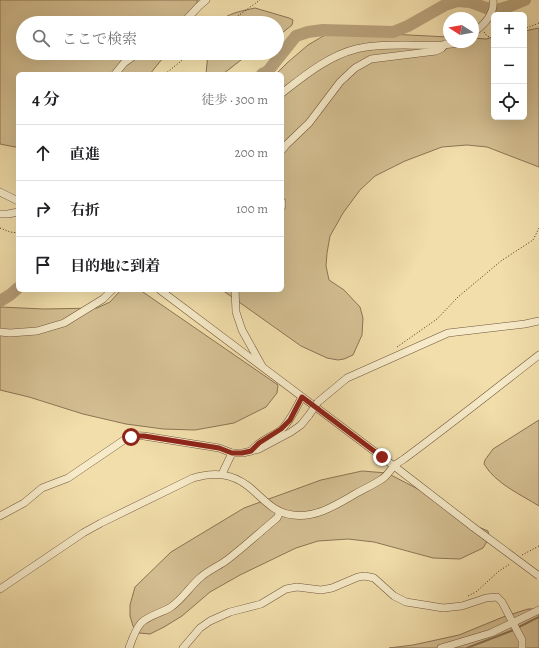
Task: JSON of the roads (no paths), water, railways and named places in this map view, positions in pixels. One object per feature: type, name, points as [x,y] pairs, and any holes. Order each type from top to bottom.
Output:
[{"type":"street","points":[[190,16],[206,0]]},
{"type":"street","points":[[479,28],[487,20],[493,5]]},
{"type":"street","points":[[284,91],[308,72],[340,54],[356,48],[443,44]]},
{"type":"street","points":[[284,148],[309,123],[340,82],[355,68],[371,59],[436,51],[443,47]]},
{"type":"street","points":[[117,72],[128,60]]},
{"type":"street","points":[[0,192],[16,200]]},
{"type":"street","points":[[0,214],[16,212]]},
{"type":"street","points":[[0,332],[10,333],[37,331],[64,324],[103,299],[110,292]]},
{"type":"street","points":[[162,292],[394,466],[472,527],[539,576]]},
{"type":"street","points":[[236,292],[236,312],[242,330],[264,369]]},
{"type":"street","points":[[0,516],[24,503],[42,488],[68,478],[124,440],[131,437],[144,436],[219,448],[232,453],[242,453],[259,449],[301,425],[318,402],[347,378],[448,332],[525,324],[539,321]]},
{"type":"street","points":[[0,589],[83,533],[194,478],[212,474],[222,474],[232,477],[241,481],[266,503],[280,512],[303,516],[315,514],[328,509],[380,480],[394,466],[539,355]]},
{"type":"street","points":[[251,451],[259,443],[281,429],[290,420],[302,397]]},
{"type":"street","points":[[222,474],[232,453]]},
{"type":"street","points":[[129,648],[138,626],[170,608],[191,585],[237,552],[277,518],[280,512]]},
{"type":"street","points":[[183,648],[200,628],[210,621],[230,612],[261,604],[286,589],[297,588],[321,590],[332,588],[358,577],[365,576],[374,578],[394,596],[406,602],[443,608],[462,606],[486,598],[497,598],[502,602],[515,626],[522,640],[522,648]]},
{"type":"street","points":[[441,648],[515,626],[539,610]]},
{"type":"waterway","points":[[284,51],[296,36],[308,32],[323,30],[393,32],[408,26],[445,5],[457,1],[470,2],[486,8],[497,10],[525,0]]},
{"type":"waterway","points":[[266,72],[277,60]]},
{"type":"waterway","points":[[0,301],[16,290]]},
{"type":"waterway","points":[[467,648],[511,631],[539,617]]}]
